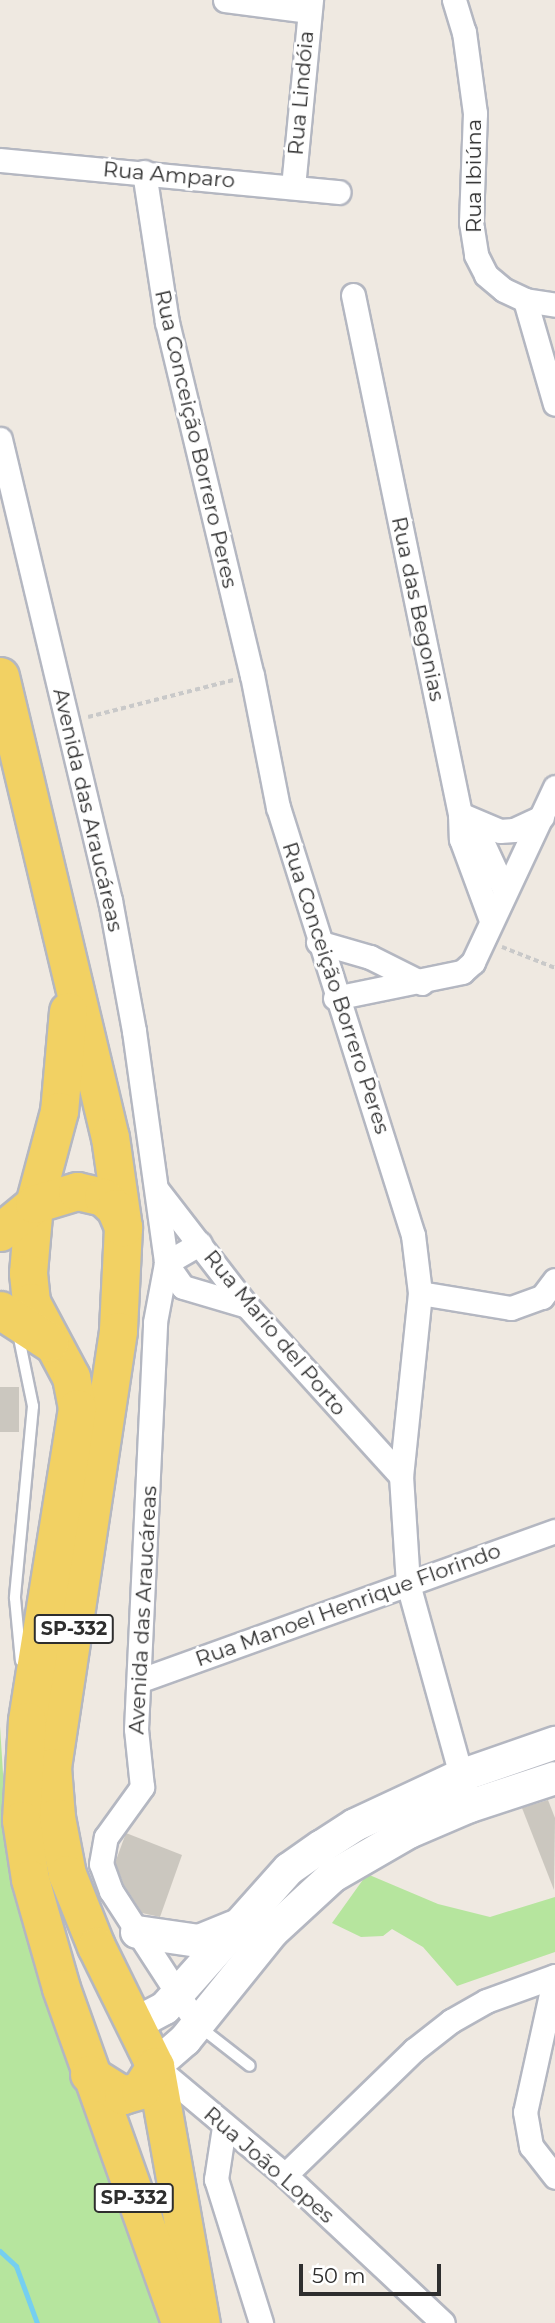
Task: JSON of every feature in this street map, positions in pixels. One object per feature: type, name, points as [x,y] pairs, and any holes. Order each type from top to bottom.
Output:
[{"type":"main road","name":"SP-332","points":[[0,677],[70,982],[113,1150],[123,1227],[110,1395],[52,1767],[56,1818],[67,1874],[155,2066],[201,2323]]},
{"type":"main road","name":"SP-332","points":[[70,982],[59,1111],[34,1204],[29,1283],[31,1302],[71,1377],[77,1408],[27,1721],[22,1820],[30,1879],[89,2074],[180,2323]]},
{"type":"main road","points":[[0,1216],[24,1184],[59,1111]]},
{"type":"main road","points":[[0,1231],[34,1204],[64,1193],[90,1193],[115,1208],[123,1227]]},
{"type":"main road","points":[[8,1313],[54,1346]]},
{"type":"main road","points":[[89,2074],[122,2095],[140,2090],[155,2066]]},
{"type":"street","points":[[225,0],[310,6]]},
{"type":"street","name":"Rua Ibiúna","points":[[454,0],[464,32],[475,113],[471,222],[476,255],[486,275],[525,300],[555,305]]},
{"type":"street","name":"Rua Lindóia","points":[[293,187],[310,6]]},
{"type":"street","name":"Rua Amparo","points":[[0,160],[338,192]]},
{"type":"street","name":"Rua Conceição Borrero Peres","points":[[144,172],[167,322],[252,675],[278,807],[335,998],[396,1169],[413,1235],[420,1293],[401,1476],[408,1584],[470,1805]]},
{"type":"street","name":"Rua das Begonias","points":[[353,295],[467,818],[466,860],[487,930]]},
{"type":"street","points":[[525,300],[555,404]]},
{"type":"street","name":"Avenida das Araucáreas","points":[[0,439],[69,722],[134,1031],[166,1263],[155,1322],[141,1680],[136,1729],[142,1787],[106,1837],[101,1864],[111,1891],[198,2025]]},
{"type":"street","points":[[335,998],[422,983],[462,972],[487,930],[504,889],[555,787]]},
{"type":"street","points":[[467,818],[500,831],[514,830],[542,817]]},
{"type":"street","name":"Rua das Begonias","points":[[467,818],[504,889]]},
{"type":"street","points":[[318,942],[370,957],[422,983]]},
{"type":"street","name":"Rua Mario del Porto","points":[[155,1185],[219,1265],[247,1306],[401,1476]]},
{"type":"street","points":[[200,1243],[166,1263],[176,1283],[247,1306]]},
{"type":"street","points":[[155,1322],[191,1290],[205,1282],[219,1265]]},
{"type":"street","points":[[420,1293],[511,1308],[542,1297],[555,1280]]},
{"type":"street","name":"Rua Manoel Henrique Florindo","points":[[141,1680],[555,1531]]},
{"type":"street","points":[[131,2018],[148,2017],[165,2008],[234,1927],[289,1869],[321,1847],[355,1825],[460,1776],[555,1743]]},
{"type":"street","points":[[155,2066],[198,2025],[272,1931],[333,1876],[409,1832],[470,1805],[555,1778]]},
{"type":"street","points":[[136,1932],[199,1941],[234,1927]]},
{"type":"street","points":[[552,2170],[531,2146],[525,2112],[555,1976]]},
{"type":"street","points":[[285,2175],[414,2050],[451,2021],[486,2001],[555,1976]]},
{"type":"street","name":"Rua João Lopes","points":[[155,2066],[224,2127],[285,2175],[443,2323]]},
{"type":"street","points":[[224,2127],[217,2145],[216,2179],[261,2323]]},
{"type":"lane","points":[[8,1313],[33,1406],[15,1598],[27,1721]]},
{"type":"lane","points":[[198,2025],[250,2066]]},
{"type":"path","points":[[69,722],[252,675]]},
{"type":"path","points":[[487,930],[555,968]]},
{"type":"green space","points":[[0,1726],[9,1868],[163,2323],[0,2323]]},
{"type":"green space","points":[[367,1874],[438,1904],[490,1917],[555,1897],[555,1952],[457,1986],[423,1947],[392,1929],[383,1936],[361,1937],[332,1923]]},
{"type":"building","points":[[0,1387],[19,1387],[19,1432],[0,1432]]},
{"type":"building","points":[[548,1800],[555,1818],[554,1890],[522,1808]]},
{"type":"building","points":[[126,1833],[182,1855],[160,1917],[142,1913],[124,1885],[115,1863]]},
{"type":"waterway","points":[[0,2251],[16,2266],[37,2323]]}]
